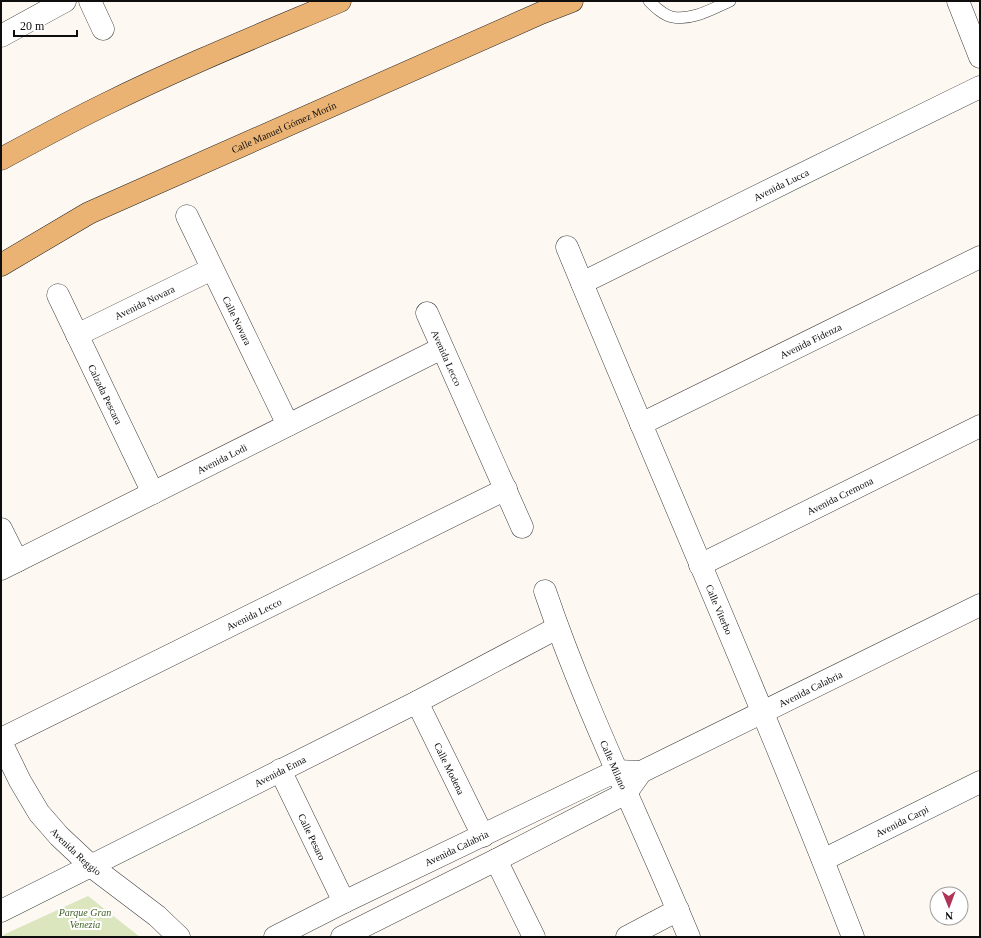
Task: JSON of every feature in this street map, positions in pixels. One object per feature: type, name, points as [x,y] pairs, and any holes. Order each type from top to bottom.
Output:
[{"type":"main road","points":[[1,159],[48,133],[106,104],[177,71],[340,1]]},
{"type":"main road","name":"Calle Manuel Gómez Morín","points":[[1,264],[89,214],[547,7],[572,1]]},
{"type":"street","points":[[1,36],[65,1]]},
{"type":"street","points":[[90,1],[103,29]]},
{"type":"street","points":[[958,1],[980,57]]},
{"type":"street","name":"Avenida Lucca","points":[[582,283],[980,87]]},
{"type":"street","name":"Calle Novara","points":[[187,216],[288,426]]},
{"type":"street","name":"Calle Viterbo","points":[[567,247],[763,712],[853,937]]},
{"type":"street","name":"Avenida Fidenza","points":[[641,424],[980,257]]},
{"type":"street","name":"Avenida Novara","points":[[77,335],[212,269]]},
{"type":"street","name":"Calzada Pescara","points":[[58,295],[153,493]]},
{"type":"street","name":"Avenida Lecco","points":[[427,313],[522,527]]},
{"type":"street","name":"Avenida Lodi","points":[[9,565],[442,348]]},
{"type":"street","name":"Avenida Cremona","points":[[700,565],[980,426]]},
{"type":"street","name":"Avenida Lecco","points":[[1,739],[506,490]]},
{"type":"street","points":[[1,529],[9,565]]},
{"type":"street","name":"Calle Milano","points":[[545,591],[558,628],[616,771],[689,937]]},
{"type":"street","name":"Avenida Calabria","points":[[355,934],[626,793],[641,772],[980,604]]},
{"type":"street","name":"Avenida Enna","points":[[1,911],[416,702],[558,628]]},
{"type":"street","name":"Calle Modena","points":[[416,702],[482,836]]},
{"type":"street","name":"Avenida Reggio","points":[[1,742],[20,781],[39,813],[59,836],[91,866],[157,916],[179,937]]},
{"type":"street","name":"Calle Pesaro","points":[[280,770],[344,902]]},
{"type":"street","name":"Avenida Calabria","points":[[275,937],[344,902],[616,771],[641,772]]},
{"type":"street","name":"Avenida Carpi","points":[[823,860],[980,782]]},
{"type":"street","points":[[496,860],[534,937]]},
{"type":"street","points":[[627,937],[678,910]]},
{"type":"lane","points":[[649,1],[659,11],[672,17],[686,17],[706,13],[730,1]]},
{"type":"green space","name":"Parque Gran Venezia","points":[[88,896],[140,937],[4,937],[3,935]]}]
